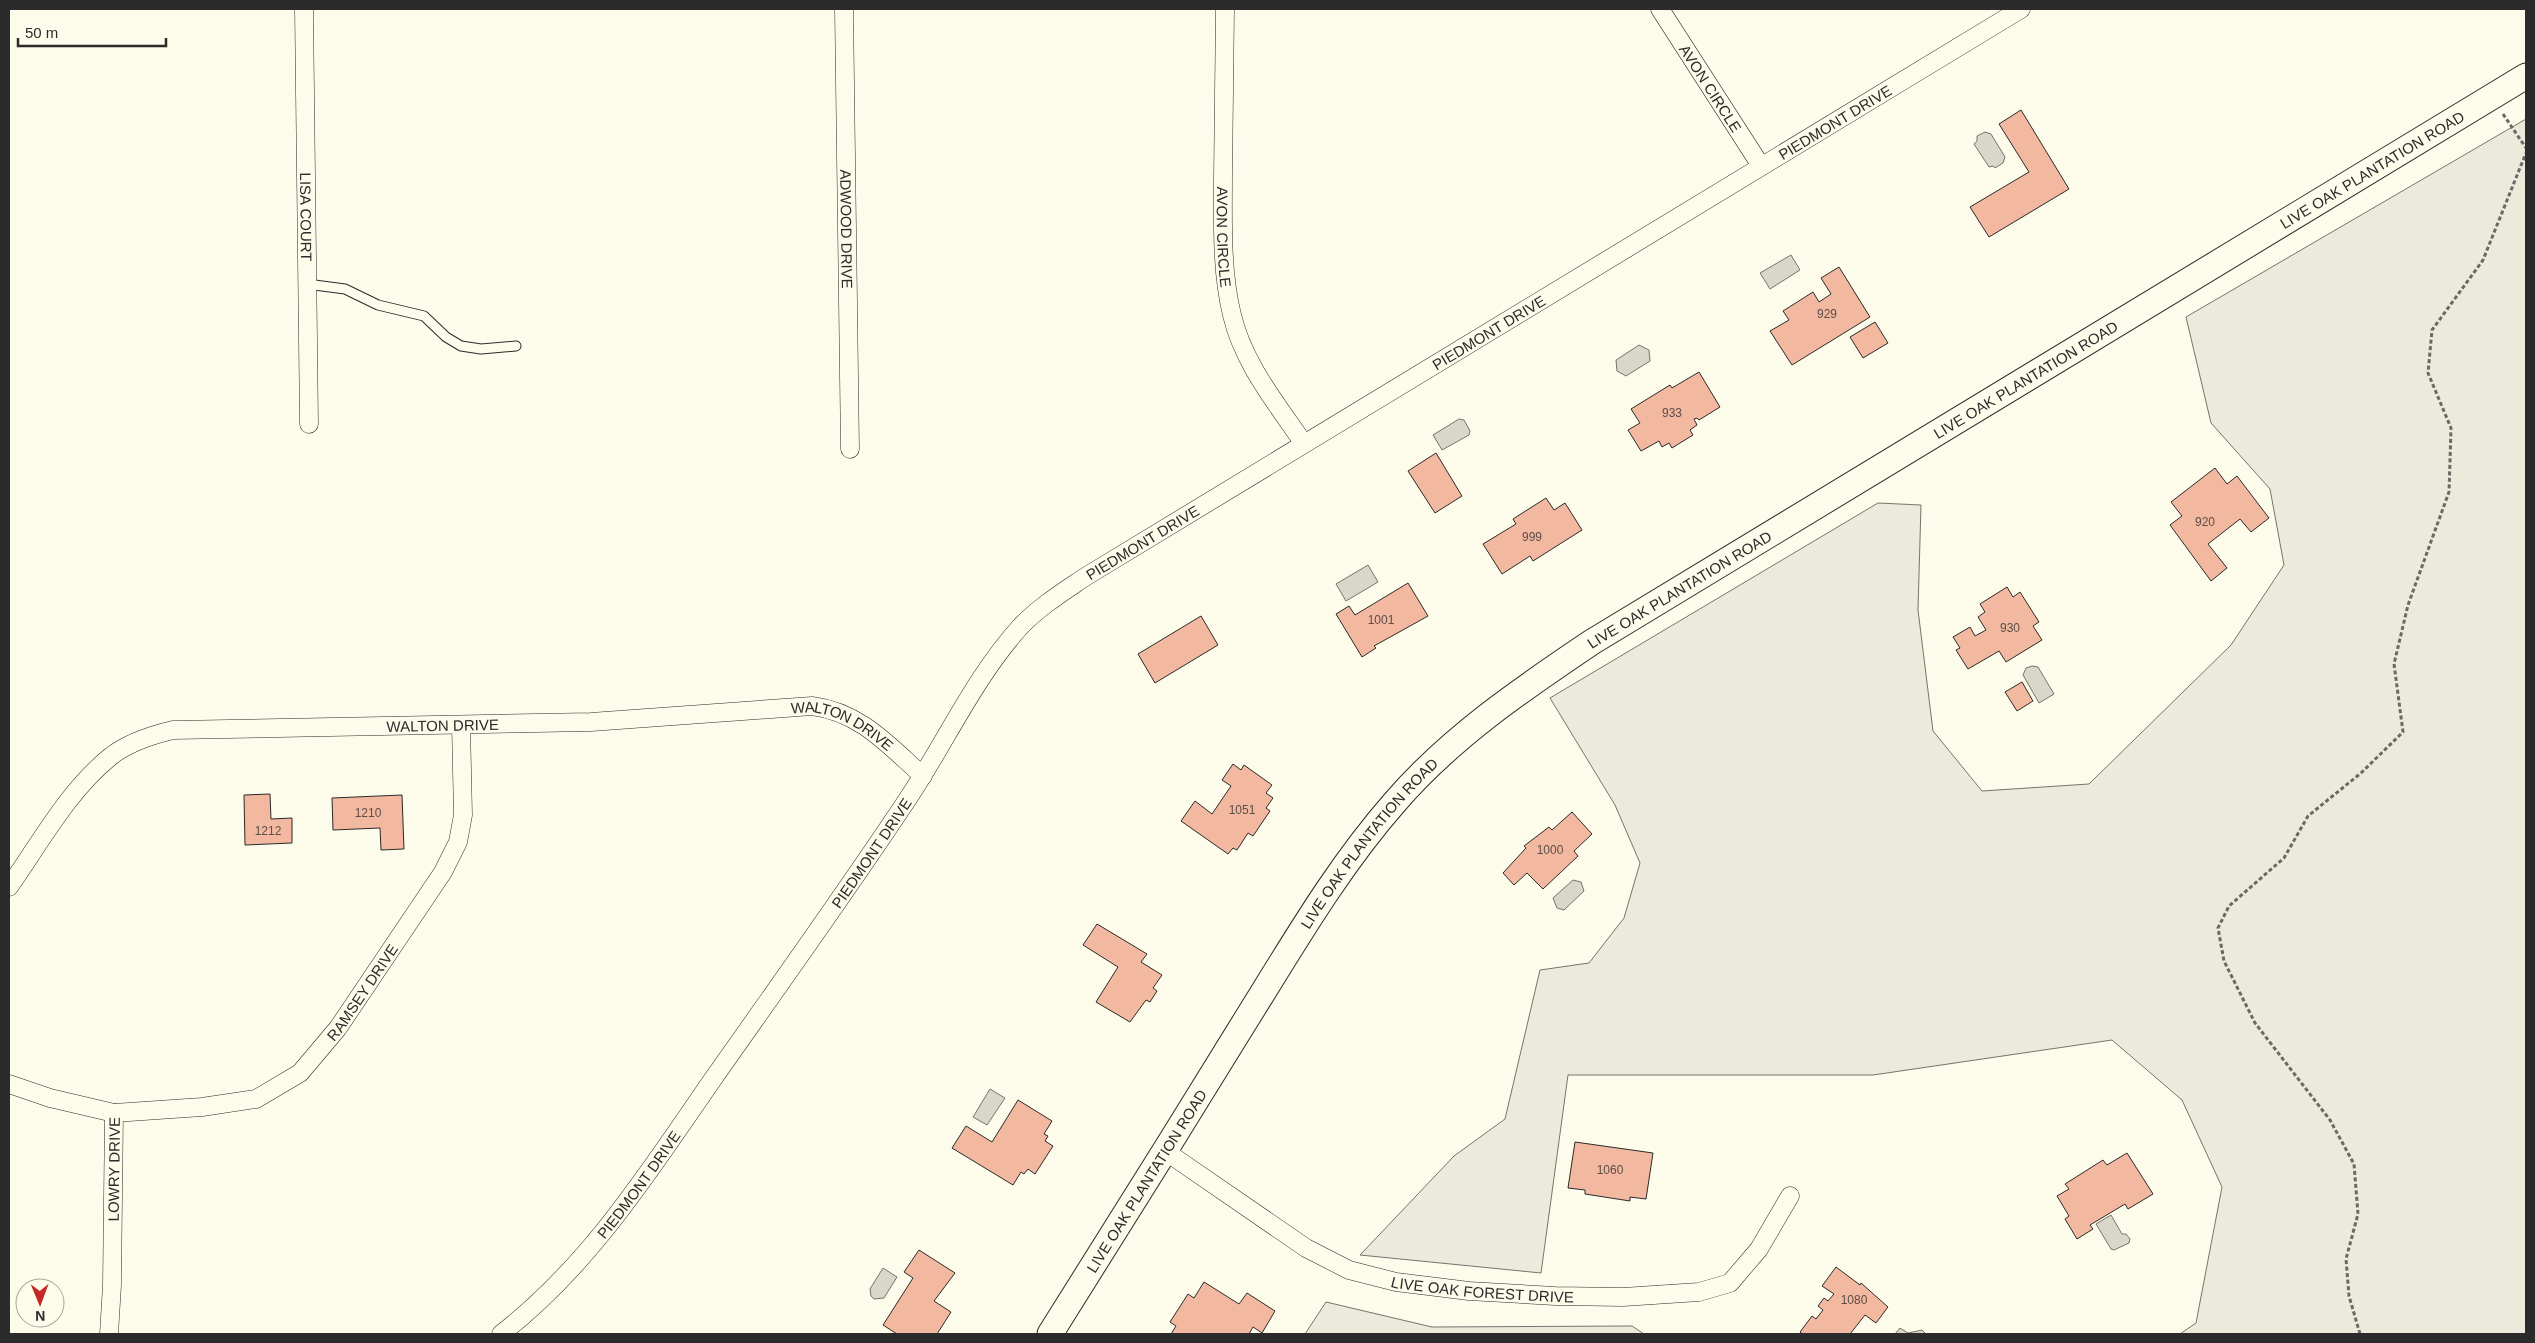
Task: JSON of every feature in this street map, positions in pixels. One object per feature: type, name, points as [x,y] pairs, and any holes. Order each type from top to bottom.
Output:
[{"type":"street","name":"LISA COURT","points":[[304,9],[309,424]]},
{"type":"street","name":"ADWOOD DRIVE","points":[[844,9],[850,448]]},
{"type":"street","name":"AVON CIRCLE","points":[[1224,9],[1223,227],[1225,276],[1232,316],[1242,345],[1259,377],[1304,444]]},
{"type":"street","name":"AVON CIRCLE","points":[[1660,9],[1761,166]]},
{"type":"street","name":"PIEDMONT DRIVE","points":[[501,1334],[553,1290],[587,1254],[625,1204],[862,867],[923,776],[1007,643],[1029,619],[1050,601],[1085,577],[2021,9]]},
{"type":"street","name":"LIVE OAK PLANTATION ROAD","points":[[1050,1334],[1302,931],[1362,842],[1396,800],[1484,718],[1539,677],[1592,642],[2526,76]]},
{"type":"street","name":"WALTON DRIVE","points":[[9,887],[80,787],[111,756],[152,735],[173,730],[590,722],[812,706],[831,708],[846,714],[869,728],[923,776]]},
{"type":"street","name":"RAMSEY DRIVE","points":[[114,1114],[202,1107],[256,1098],[300,1073],[338,1028],[443,872],[458,842],[463,815],[461,725]]},
{"type":"street","name":"LOWRY DRIVE","points":[[9,1084],[50,1098],[114,1114],[112,1285],[109,1334]]},
{"type":"street","name":"LIVE OAK FOREST DRIVE","points":[[1165,1151],[1306,1248],[1349,1270],[1396,1282],[1469,1291],[1555,1296],[1623,1296],[1699,1292],[1730,1283],[1759,1249],[1790,1196]]},
{"type":"lane","points":[[307,284],[345,290],[378,305],[424,316],[446,337],[461,346],[481,349],[516,346]]},
{"type":"path","points":[[2491,97],[2526,148]]},
{"type":"path","points":[[2360,1334],[2349,1296],[2346,1259],[2358,1214],[2354,1164],[2330,1120],[2255,1023],[2224,961],[2218,928],[2229,906],[2284,858],[2308,816],[2362,773],[2403,732],[2394,664],[2408,605],[2449,492],[2451,428],[2428,373],[2432,330],[2483,260],[2526,154]]},
{"type":"shaded area","points":[[2526,119],[2526,1334],[2180,1334],[2196,1323],[2222,1187],[2182,1100],[2112,1040],[1873,1075],[1568,1075],[1541,1273],[1360,1255],[1454,1156],[1505,1119],[1540,970],[1589,963],[1624,918],[1640,863],[1615,805],[1550,698],[1878,503],[1921,505],[1918,610],[1933,731],[1982,791],[2089,784],[2231,645],[2284,565],[2270,489],[2211,423],[2186,317]]},
{"type":"shaded area","points":[[1985,132],[1991,134],[2005,157],[2003,163],[1995,168],[1993,166],[1989,167],[1974,144],[1977,141],[1977,136]]},
{"type":"shaded area","points":[[1791,255],[1800,270],[1770,289],[1760,273]]},
{"type":"shaded area","points":[[1639,345],[1649,350],[1650,361],[1626,376],[1617,371],[1616,360]]},
{"type":"shaded area","points":[[1459,419],[1464,420],[1470,431],[1469,435],[1442,450],[1433,435]]},
{"type":"shaded area","points":[[1368,565],[1378,582],[1346,601],[1336,584]]},
{"type":"shaded area","points":[[2038,667],[2054,694],[2039,703],[2023,675],[2026,668]]},
{"type":"shaded area","points":[[1573,880],[1581,882],[1584,891],[1564,910],[1557,908],[1553,898]]},
{"type":"shaded area","points":[[990,1089],[1005,1098],[987,1125],[973,1117]]},
{"type":"shaded area","points":[[2111,1215],[2122,1234],[2126,1234],[2130,1239],[2129,1243],[2114,1250],[2111,1249],[2096,1224]]},
{"type":"shaded area","points":[[883,1268],[897,1277],[884,1298],[874,1299],[871,1296],[870,1289]]},
{"type":"shaded area","points":[[1326,1302],[1432,1327],[1632,1326],[1644,1334],[1305,1334]]},
{"type":"shaded area","points":[[1900,1328],[1908,1333],[1922,1330],[1926,1334],[1895,1334]]},
{"type":"building","points":[[2021,110],[2069,189],[1989,237],[1970,207],[2029,172],[1999,124]]},
{"type":"building","points":[[1839,267],[1870,317],[1792,365],[1770,331],[1789,320],[1783,311],[1813,292],[1819,302],[1831,294],[1821,278]]},
{"type":"building","points":[[1875,322],[1888,343],[1863,358],[1850,337]]},
{"type":"building","points":[[1699,372],[1720,407],[1699,420],[1697,418],[1694,419],[1697,425],[1690,430],[1693,435],[1672,448],[1669,443],[1662,447],[1659,441],[1641,451],[1628,430],[1640,423],[1631,409],[1670,385],[1672,388]]},
{"type":"building","points":[[1436,453],[1462,496],[1435,513],[1408,471]]},
{"type":"building","points":[[2215,468],[2227,484],[2237,476],[2269,518],[2251,532],[2240,519],[2208,544],[2227,568],[2211,581],[2170,525],[2182,516],[2171,502]]},
{"type":"building","points":[[1546,498],[1554,510],[1565,503],[1582,530],[1533,561],[1530,556],[1502,574],[1483,544],[1516,524],[1513,519]]},
{"type":"building","points":[[1408,583],[1428,616],[1374,646],[1376,648],[1362,657],[1336,614],[1349,606],[1355,615]]},
{"type":"building","points":[[2007,587],[2013,597],[2020,592],[2039,622],[2033,626],[2042,640],[2006,662],[1999,651],[1968,669],[1956,650],[1960,648],[1953,637],[1970,627],[1975,636],[1986,630],[1978,617],[1985,612],[1980,604]]},
{"type":"building","points":[[1201,616],[1218,645],[1155,683],[1138,654]]},
{"type":"building","points":[[2022,682],[2033,701],[2017,711],[2005,692]]},
{"type":"building","points":[[1233,764],[1241,770],[1244,765],[1272,785],[1266,793],[1273,798],[1266,808],[1270,811],[1253,836],[1248,833],[1237,850],[1233,848],[1228,854],[1181,821],[1195,801],[1212,814],[1231,786],[1222,780]]},
{"type":"building","points":[[270,794],[271,819],[292,818],[292,843],[245,845],[244,795]]},
{"type":"building","points":[[402,795],[404,849],[381,850],[380,828],[333,830],[332,798]]},
{"type":"building","points":[[1572,812],[1592,834],[1574,851],[1578,856],[1543,889],[1527,873],[1514,885],[1503,873],[1526,848],[1524,846],[1549,827],[1552,830]]},
{"type":"building","points":[[1097,924],[1147,954],[1141,962],[1162,975],[1153,988],[1157,991],[1150,1002],[1146,1000],[1130,1022],[1096,1002],[1118,967],[1083,945]]},
{"type":"building","points":[[1018,1100],[1052,1121],[1044,1134],[1048,1136],[1045,1141],[1053,1146],[1035,1174],[1028,1169],[1024,1174],[1021,1172],[1013,1185],[952,1148],[966,1126],[992,1142]]},
{"type":"building","points":[[1575,1142],[1653,1153],[1646,1199],[1630,1197],[1630,1201],[1585,1194],[1585,1190],[1568,1188]]},
{"type":"building","points":[[2127,1153],[2153,1194],[2128,1209],[2125,1204],[2090,1225],[2093,1229],[2077,1239],[2065,1219],[2069,1216],[2057,1196],[2069,1189],[2065,1184],[2103,1160],[2107,1165]]},
{"type":"building","points":[[919,1250],[955,1273],[934,1301],[951,1312],[937,1334],[897,1334],[883,1325],[913,1278],[904,1272]]},
{"type":"building","points":[[1836,1267],[1860,1285],[1861,1283],[1888,1307],[1876,1323],[1865,1315],[1850,1334],[1803,1334],[1800,1332],[1812,1316],[1816,1319],[1823,1310],[1818,1306],[1824,1298],[1828,1301],[1834,1294],[1822,1286]]},
{"type":"building","points":[[1204,1282],[1239,1304],[1247,1293],[1275,1311],[1262,1333],[1253,1327],[1249,1334],[1171,1334],[1176,1326],[1170,1322],[1188,1294],[1194,1298]]}]
